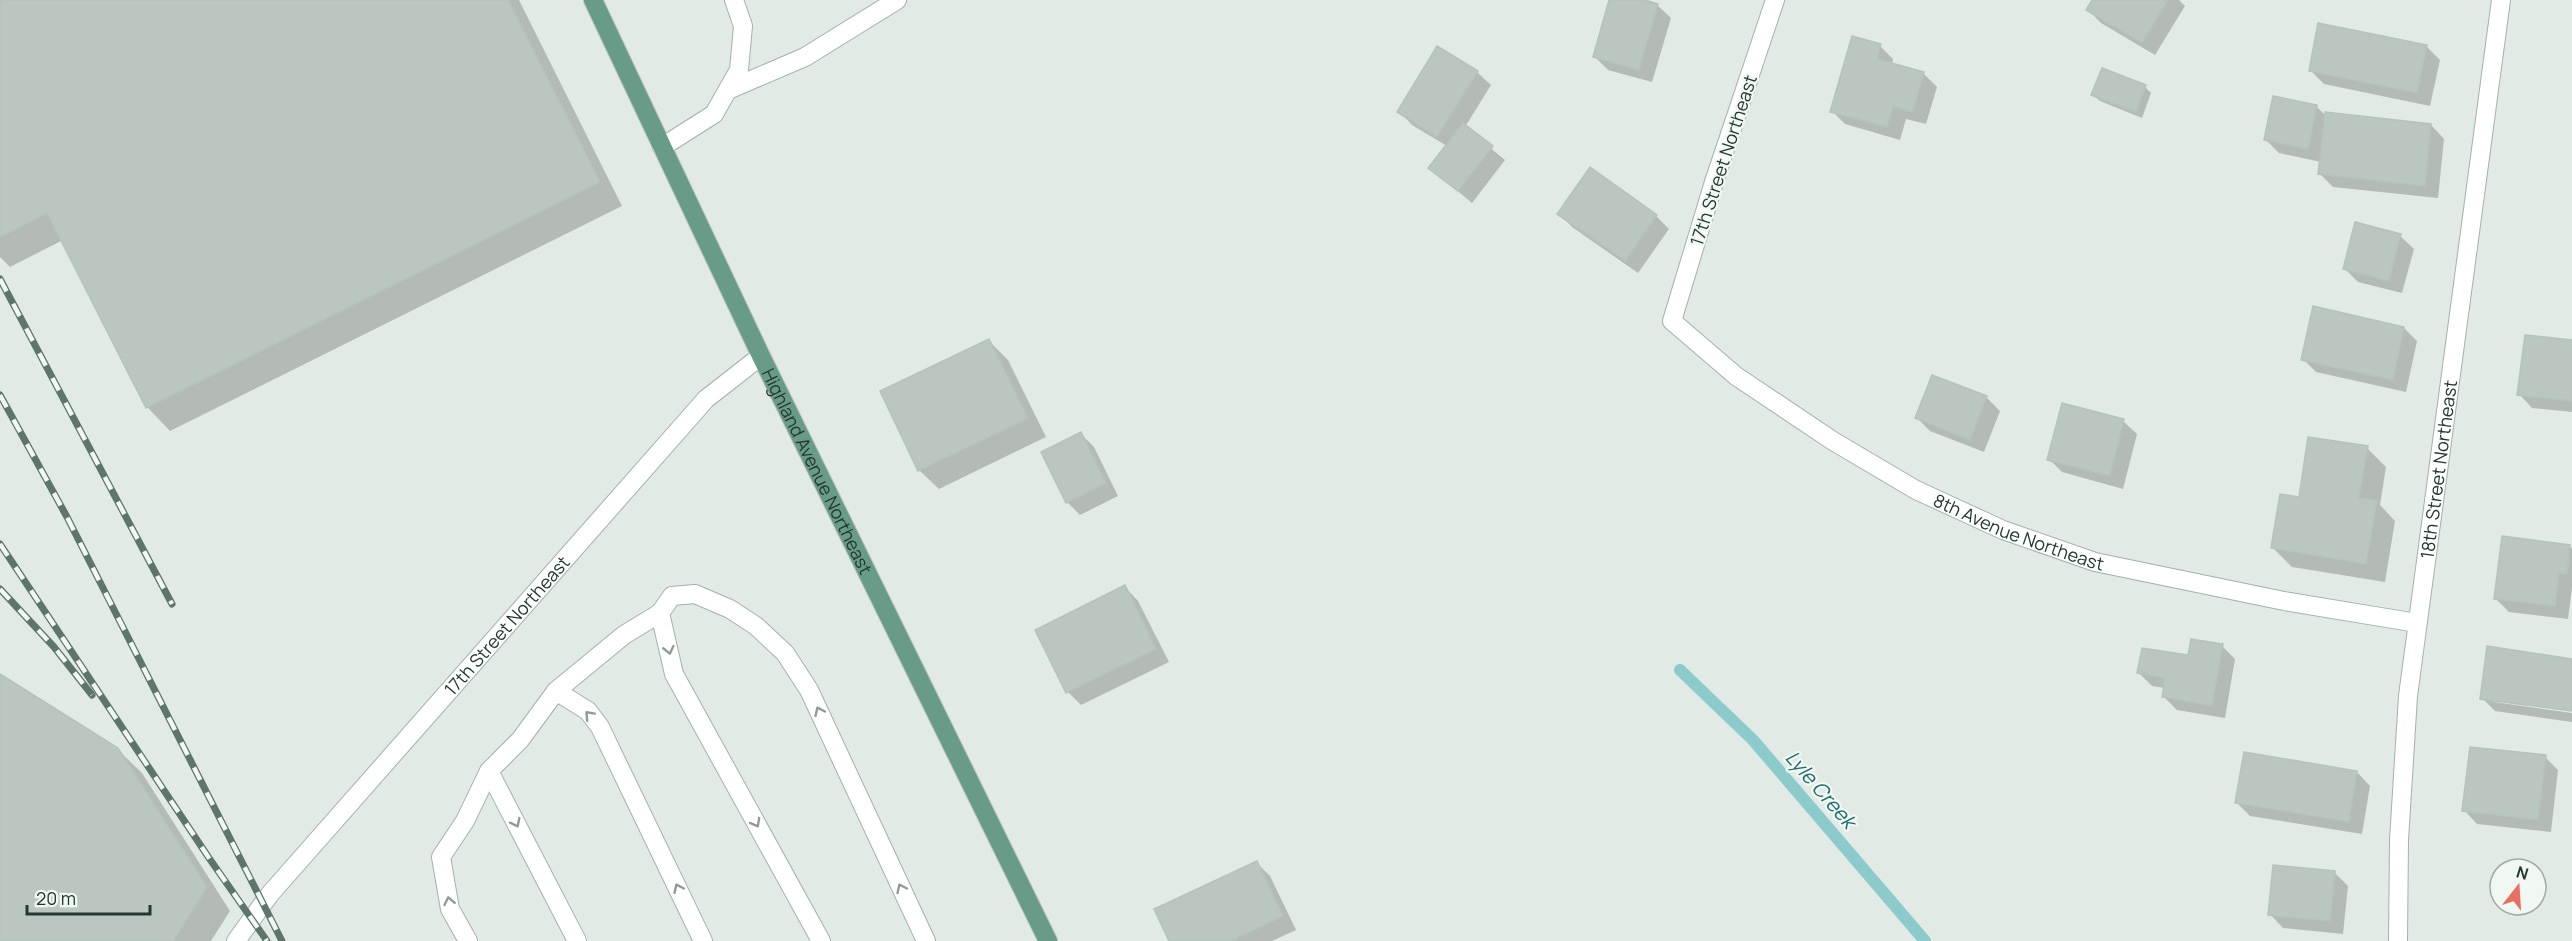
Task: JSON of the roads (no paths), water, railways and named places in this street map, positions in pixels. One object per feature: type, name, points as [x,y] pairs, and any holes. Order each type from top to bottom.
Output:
[{"type":"main road","name":"Highland Avenue Northeast","points":[[593,0],[761,356],[1048,941]]},
{"type":"street","points":[[662,147],[714,114],[739,70],[743,26],[734,0]]},
{"type":"street","points":[[728,90],[805,57],[897,0]]},
{"type":"street","name":"17th Street Northeast","points":[[1672,321],[1714,182],[1775,0]]},
{"type":"street","name":"18th Street Northeast","points":[[2398,941],[2399,840],[2406,720],[2416,623],[2501,0]]},
{"type":"street","name":"8th Avenue Northeast","points":[[1672,321],[1736,376],[1833,441],[1916,490],[2003,530],[2095,562],[2284,601],[2416,623]]},
{"type":"street","name":"17th Street Northeast","points":[[236,941],[262,905],[706,399],[761,356]]},
{"type":"street","points":[[468,941],[450,909],[441,857],[465,821],[489,771],[520,740],[556,691],[624,635],[660,613],[672,596],[695,594],[730,609],[756,626],[785,653],[809,690],[926,941]]},
{"type":"street","points":[[660,613],[674,674],[820,941]]},
{"type":"street","points":[[556,691],[588,711],[600,727],[703,941]]},
{"type":"street","points":[[489,771],[577,941]]},
{"type":"waterway","name":"Lyle Creek","points":[[1680,670],[1753,740],[1925,941]]},
{"type":"railway","points":[[0,279],[172,604]]},
{"type":"railway","points":[[0,395],[67,517],[282,941]]},
{"type":"railway","points":[[0,544],[209,858],[267,941]]},
{"type":"railway","points":[[0,589],[54,647],[92,695]]}]
